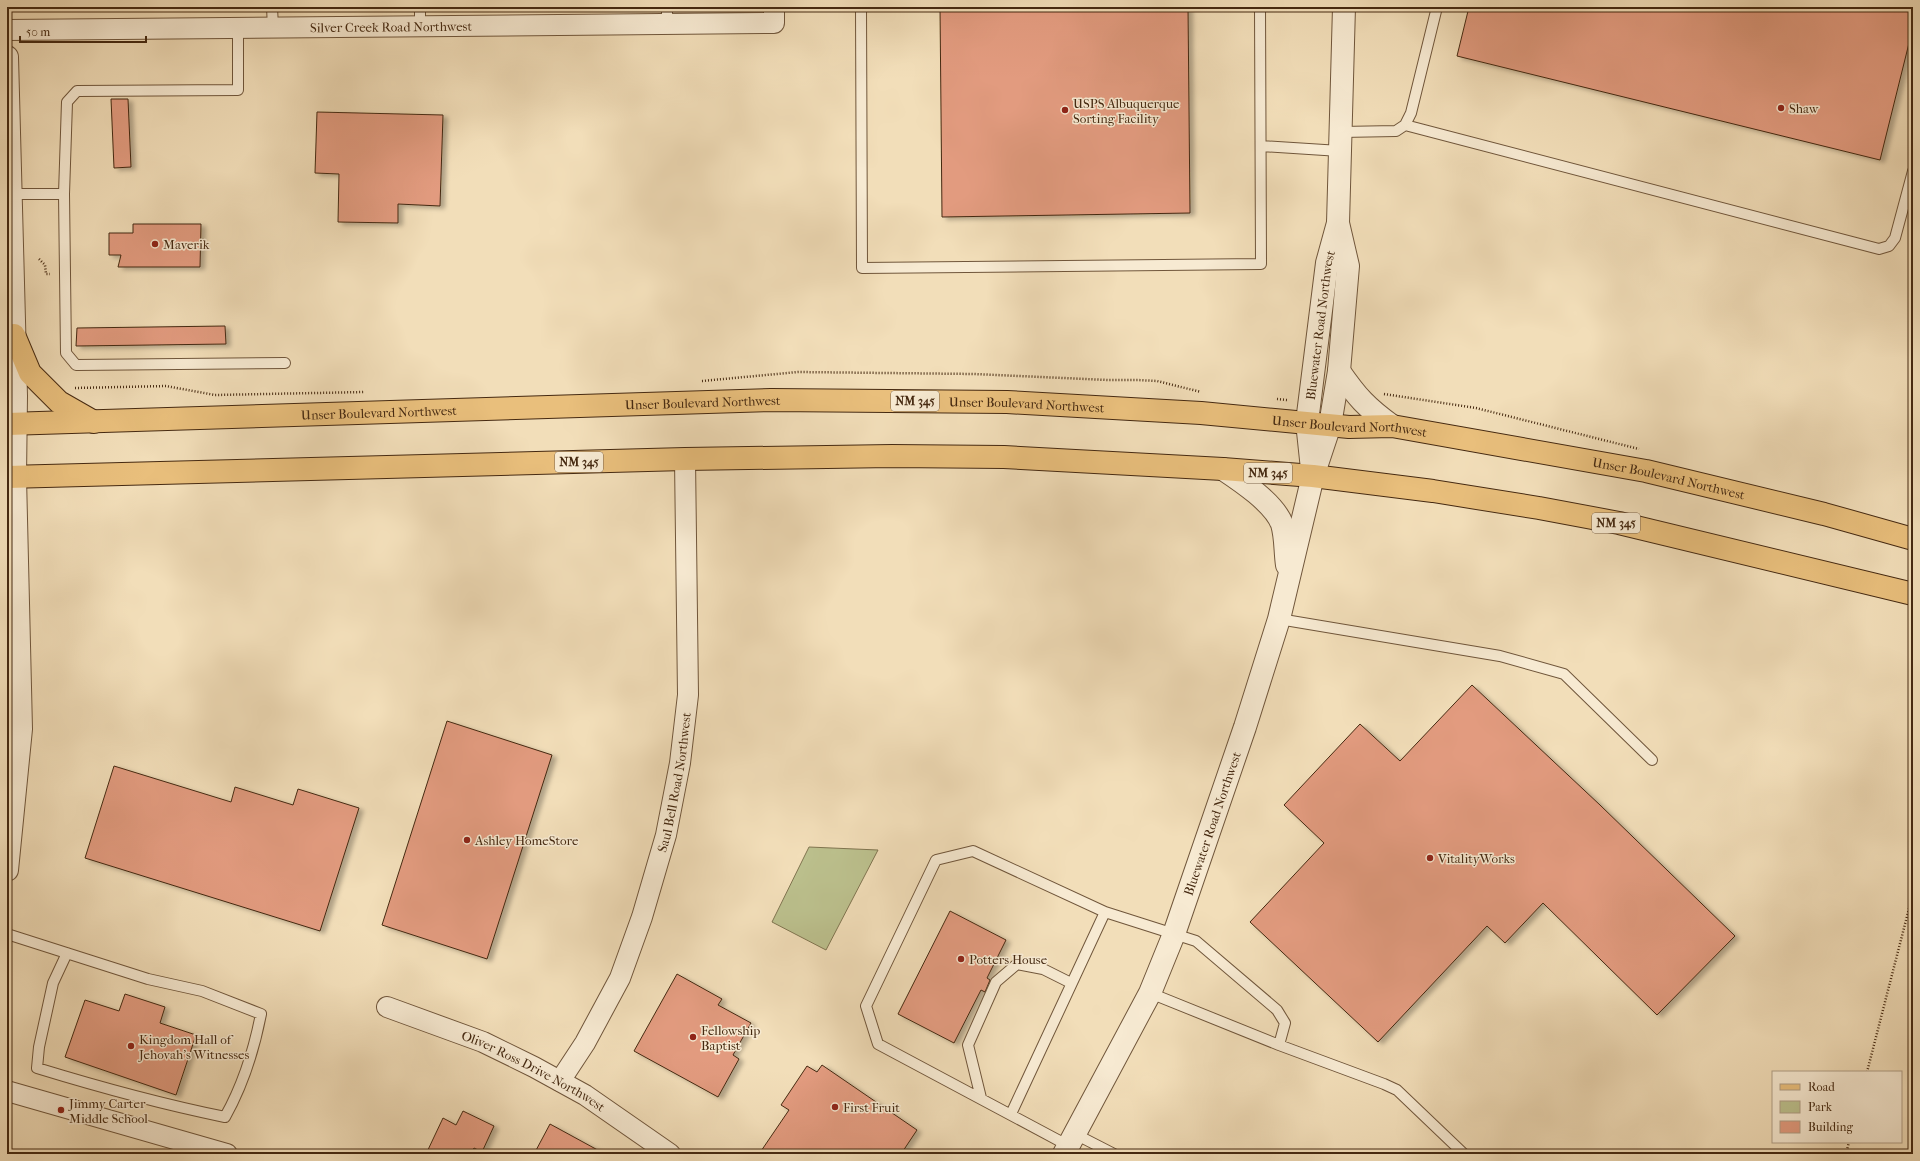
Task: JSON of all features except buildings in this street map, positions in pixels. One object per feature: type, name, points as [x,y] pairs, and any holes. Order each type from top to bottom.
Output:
[{"type":"main road","points":[[14,335],[30,373],[59,402],[94,422]]},
{"type":"main road","name":"Unser Boulevard Northwest","points":[[12,424],[779,400],[1007,402],[1201,413],[1349,427],[1392,426],[1646,471],[1824,514],[1913,539]]},
{"type":"main road","name":"NM 345","points":[[11,477],[685,459],[892,456],[1004,457],[1223,469],[1313,476],[1433,491],[1539,508],[1619,523],[1913,594]]},
{"type":"street","name":"Bluewater Road Northwest","points":[[1313,476],[1307,422],[1327,263],[1338,223],[1344,7]]},
{"type":"street","name":"Silver Creek Road Northwest","points":[[7,30],[273,28],[420,16],[774,15]]},
{"type":"street","points":[[7,57],[14,335],[11,477],[21,729],[7,870]]},
{"type":"street","name":"Bluewater Road Northwest","points":[[1070,1144],[1150,993],[1174,934],[1243,734],[1279,619],[1313,476],[1330,425],[1339,371],[1348,266],[1338,223]]},
{"type":"street","points":[[1339,371],[1357,397],[1392,426]]},
{"type":"street","name":"Saul Bell Road Northwest","points":[[560,1081],[585,1043],[620,978],[642,917],[666,835],[680,763],[688,695],[685,459]]},
{"type":"street","points":[[1223,469],[1252,489],[1262,498],[1282,524],[1288,579]]},
{"type":"street","name":"Oliver Ross Drive Northwest","points":[[387,1006],[483,1042],[560,1081],[585,1095],[670,1154]]},
{"type":"street","points":[[7,1090],[227,1154]]},
{"type":"lane","points":[[272,7],[273,28]]},
{"type":"lane","points":[[861,7],[862,268],[1261,264],[1260,7]]},
{"type":"lane","points":[[1260,146],[1341,142],[1396,131],[1405,125],[1411,113],[1437,7]]},
{"type":"lane","points":[[238,28],[238,90],[77,91],[67,102],[64,194],[66,353],[76,365],[285,363]]},
{"type":"lane","points":[[1405,125],[1879,249],[1889,246],[1895,238],[1913,171]]},
{"type":"lane","points":[[10,194],[64,194]]},
{"type":"lane","points":[[1279,619],[1500,656],[1564,674],[1652,760]]},
{"type":"lane","points":[[1114,1154],[1070,1144],[878,1044],[866,1006],[936,860],[973,851],[1105,912],[1196,941],[1277,1010],[1285,1023],[1279,1045]]},
{"type":"lane","points":[[1011,1114],[1105,912]]},
{"type":"lane","points":[[7,934],[67,953],[148,979],[202,991],[261,1014],[256,1038],[239,1093],[225,1117],[177,1107],[91,1085],[37,1068],[39,1047],[53,983],[67,953]]},
{"type":"lane","points":[[981,1098],[968,1045],[989,994],[996,982],[1017,964],[1043,969],[1072,983]]},
{"type":"lane","points":[[1150,993],[1279,1045],[1397,1090],[1464,1154]]},
{"type":"path","points":[[40,259],[45,265],[46,274],[50,274]]},
{"type":"path","points":[[1867,1071],[1913,893]]},
{"type":"path","points":[[1846,1154],[1849,1143]]},
{"type":"green space","points":[[809,847],[878,850],[826,950],[772,922]]},
{"type":"place","name":"Shaw","points":[[1781,108]]},
{"type":"place","name":"USPS Albuquerque Sorting Facility","points":[[1065,110]]},
{"type":"place","name":"Maverik","points":[[155,244]]},
{"type":"place","name":"Ashley HomeStore","points":[[467,840]]},
{"type":"place","name":"VitalityWorks","points":[[1430,858]]},
{"type":"place","name":"Potters House","points":[[961,959]]},
{"type":"place","name":"Fellowship Baptist","points":[[693,1037]]},
{"type":"place","name":"Kingdom Hall of Jehovah's Witnesses","points":[[131,1046]]},
{"type":"place","name":"First Fruit","points":[[835,1107]]},
{"type":"place","name":"Jimmy Carter Middle School","points":[[61,1110]]}]
